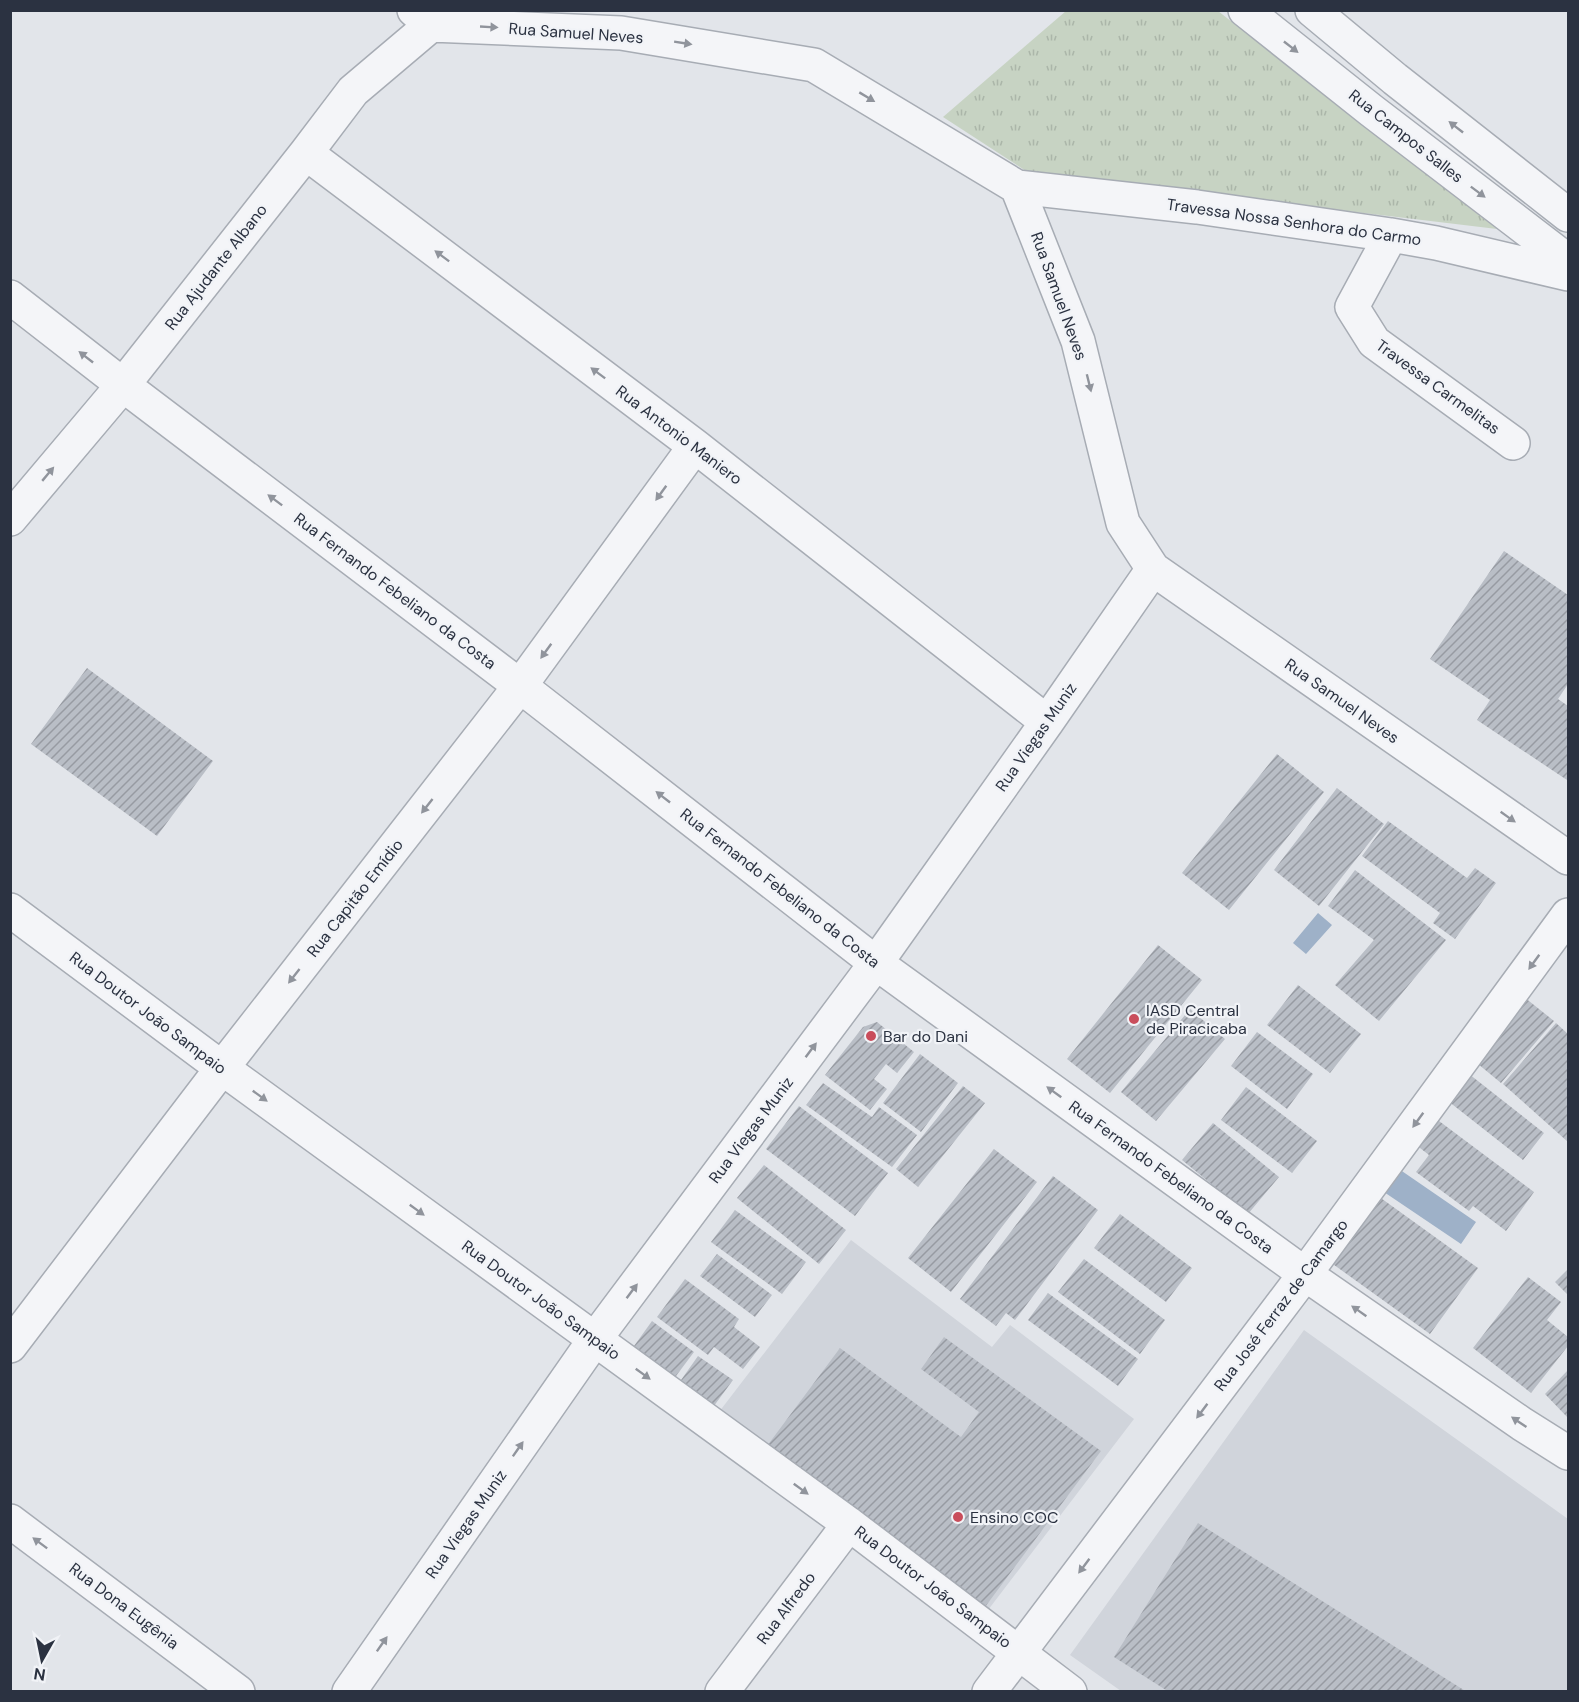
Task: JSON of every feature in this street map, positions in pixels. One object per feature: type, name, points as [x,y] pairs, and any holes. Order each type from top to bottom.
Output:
[{"type":"street","name":"Rua Campos Salles","points":[[1245,10],[1372,111],[1569,261]]},
{"type":"street","points":[[1312,10],[1395,79],[1569,215]]},
{"type":"street","name":"Rua Ajudante Albano","points":[[10,519],[123,385],[353,91],[422,18]]},
{"type":"street","name":"Rua Samuel Neves","points":[[422,18],[621,33],[814,65],[1017,187],[1078,341],[1123,522],[1153,569],[1569,858]]},
{"type":"street","points":[[1372,111],[1395,79]]},
{"type":"street","name":"Rua Antonio Maniero","points":[[306,153],[695,446],[1047,722]]},
{"type":"street","name":"Travessa Nossa Senhora do Carmo","points":[[1017,187],[1197,207],[1391,235],[1436,243],[1569,274]]},
{"type":"street","name":"Travessa Carmelitas","points":[[1391,235],[1352,307],[1374,342],[1513,442]]},
{"type":"street","name":"Rua Fernando Febeliano da Costa","points":[[10,297],[520,686],[876,963],[1305,1274],[1522,1424],[1569,1453]]},
{"type":"street","name":"Rua Capitão Emídio","points":[[10,1346],[222,1068],[520,686],[695,446]]},
{"type":"street","name":"Rua Viegas Muniz","points":[[349,1692],[595,1339],[876,963],[1153,569]]},
{"type":"street","name":"Rua Doutor João Sampaio","points":[[10,910],[222,1068],[849,1524],[1070,1692]]},
{"type":"street","name":"Rua José Ferraz de Camargo","points":[[988,1692],[1305,1274],[1569,915]]},
{"type":"street","name":"Rua Dona Eugênia","points":[[10,1521],[238,1692]]},
{"type":"street","name":"Rua Alfredo","points":[[722,1692],[849,1524]]},
{"type":"shaded area","name":"Ensino COC","points":[[851,1240],[992,1347],[1010,1325],[1134,1419],[985,1614],[719,1412]]},
{"type":"shaded area","points":[[1304,1330],[1568,1519],[1568,1691],[1121,1691],[1070,1655]]},
{"type":"green space","points":[[1066,11],[1218,11],[1497,229],[1029,173],[943,117]]},
{"type":"water","points":[[1318,913],[1332,925],[1306,954],[1293,943]]},
{"type":"water","points":[[1396,1167],[1476,1222],[1461,1244],[1381,1190]]},
{"type":"building","points":[[1504,551],[1568,595],[1568,684],[1558,699],[1568,706],[1567,780],[1477,720],[1490,700],[1430,659]]},
{"type":"building","points":[[87,668],[213,761],[157,836],[31,744]]},
{"type":"building","points":[[1277,754],[1324,792],[1229,910],[1182,873]]},
{"type":"building","points":[[1337,788],[1384,824],[1319,906],[1274,870]]},
{"type":"building","points":[[1388,821],[1467,878],[1475,868],[1496,883],[1455,939],[1433,923],[1440,913],[1362,856]]},
{"type":"building","points":[[1355,870],[1446,940],[1379,1021],[1335,985],[1374,940],[1328,906]]},
{"type":"building","name":"IASD Central de Piracicaba","points":[[1158,945],[1202,980],[1110,1093],[1067,1059]]},
{"type":"building","points":[[1298,985],[1361,1034],[1330,1073],[1267,1025]]},
{"type":"building","points":[[1524,997],[1554,1021],[1501,1083],[1472,1059]]},
{"type":"building","points":[[1190,1009],[1225,1039],[1156,1121],[1121,1092]]},
{"type":"building","points":[[877,1022],[914,1052],[897,1073],[886,1064],[874,1079],[887,1089],[870,1110],[825,1075],[863,1027]]},
{"type":"building","points":[[1556,1023],[1568,1034],[1568,1142],[1503,1084]]},
{"type":"building","points":[[1257,1032],[1313,1074],[1287,1109],[1231,1066]]},
{"type":"building","points":[[920,1054],[958,1083],[921,1132],[883,1103]]},
{"type":"building","points":[[1469,1074],[1544,1133],[1523,1160],[1448,1101]]},
{"type":"building","points":[[823,1083],[872,1117],[879,1107],[917,1135],[892,1167],[806,1105]]},
{"type":"building","points":[[963,1086],[985,1103],[918,1187],[896,1169]]},
{"type":"building","points":[[1246,1087],[1317,1141],[1292,1173],[1221,1120]]},
{"type":"building","points":[[799,1106],[888,1173],[855,1216],[766,1149]]},
{"type":"building","points":[[1431,1115],[1534,1192],[1506,1231],[1473,1206],[1469,1211],[1416,1172],[1429,1155],[1411,1141]]},
{"type":"building","points":[[1213,1123],[1279,1177],[1248,1214],[1182,1160]]},
{"type":"building","points":[[994,1149],[1037,1182],[951,1292],[908,1258]]},
{"type":"building","points":[[764,1165],[846,1230],[819,1264],[737,1198]]},
{"type":"building","points":[[1053,1176],[1098,1210],[1015,1320],[1006,1313],[996,1326],[960,1299]]},
{"type":"building","points":[[1378,1196],[1478,1268],[1430,1334],[1330,1262]]},
{"type":"building","points":[[735,1210],[806,1262],[782,1294],[711,1242]]},
{"type":"building","points":[[1120,1214],[1192,1268],[1166,1302],[1094,1248]]},
{"type":"building","points":[[717,1254],[772,1295],[755,1317],[700,1276]]},
{"type":"building","points":[[1084,1259],[1165,1320],[1140,1354],[1058,1292]]},
{"type":"building","points":[[1568,1269],[1568,1295],[1555,1282]]},
{"type":"building","points":[[1528,1277],[1561,1302],[1547,1320],[1568,1337],[1568,1346],[1531,1393],[1473,1348]]},
{"type":"building","points":[[685,1279],[739,1319],[734,1327],[760,1347],[743,1369],[714,1347],[708,1355],[657,1317]]},
{"type":"building","points":[[1048,1293],[1138,1359],[1118,1386],[1028,1320]]},
{"type":"building","points":[[652,1321],[694,1352],[670,1384],[629,1353]]},
{"type":"building","points":[[944,1337],[1101,1451],[985,1607],[767,1446],[840,1348],[961,1437],[979,1412],[921,1369]]},
{"type":"building","points":[[698,1356],[733,1380],[708,1414],[674,1390]]},
{"type":"building","points":[[1568,1370],[1568,1418],[1545,1394]]},
{"type":"building","points":[[1198,1523],[1467,1692],[1169,1692],[1114,1657]]},
{"type":"place","name":"IASD Central de Piracicaba","points":[[1134,1019]]},
{"type":"place","name":"Bar do Dani","points":[[871,1036]]},
{"type":"place","name":"Ensino COC","points":[[958,1517]]}]
